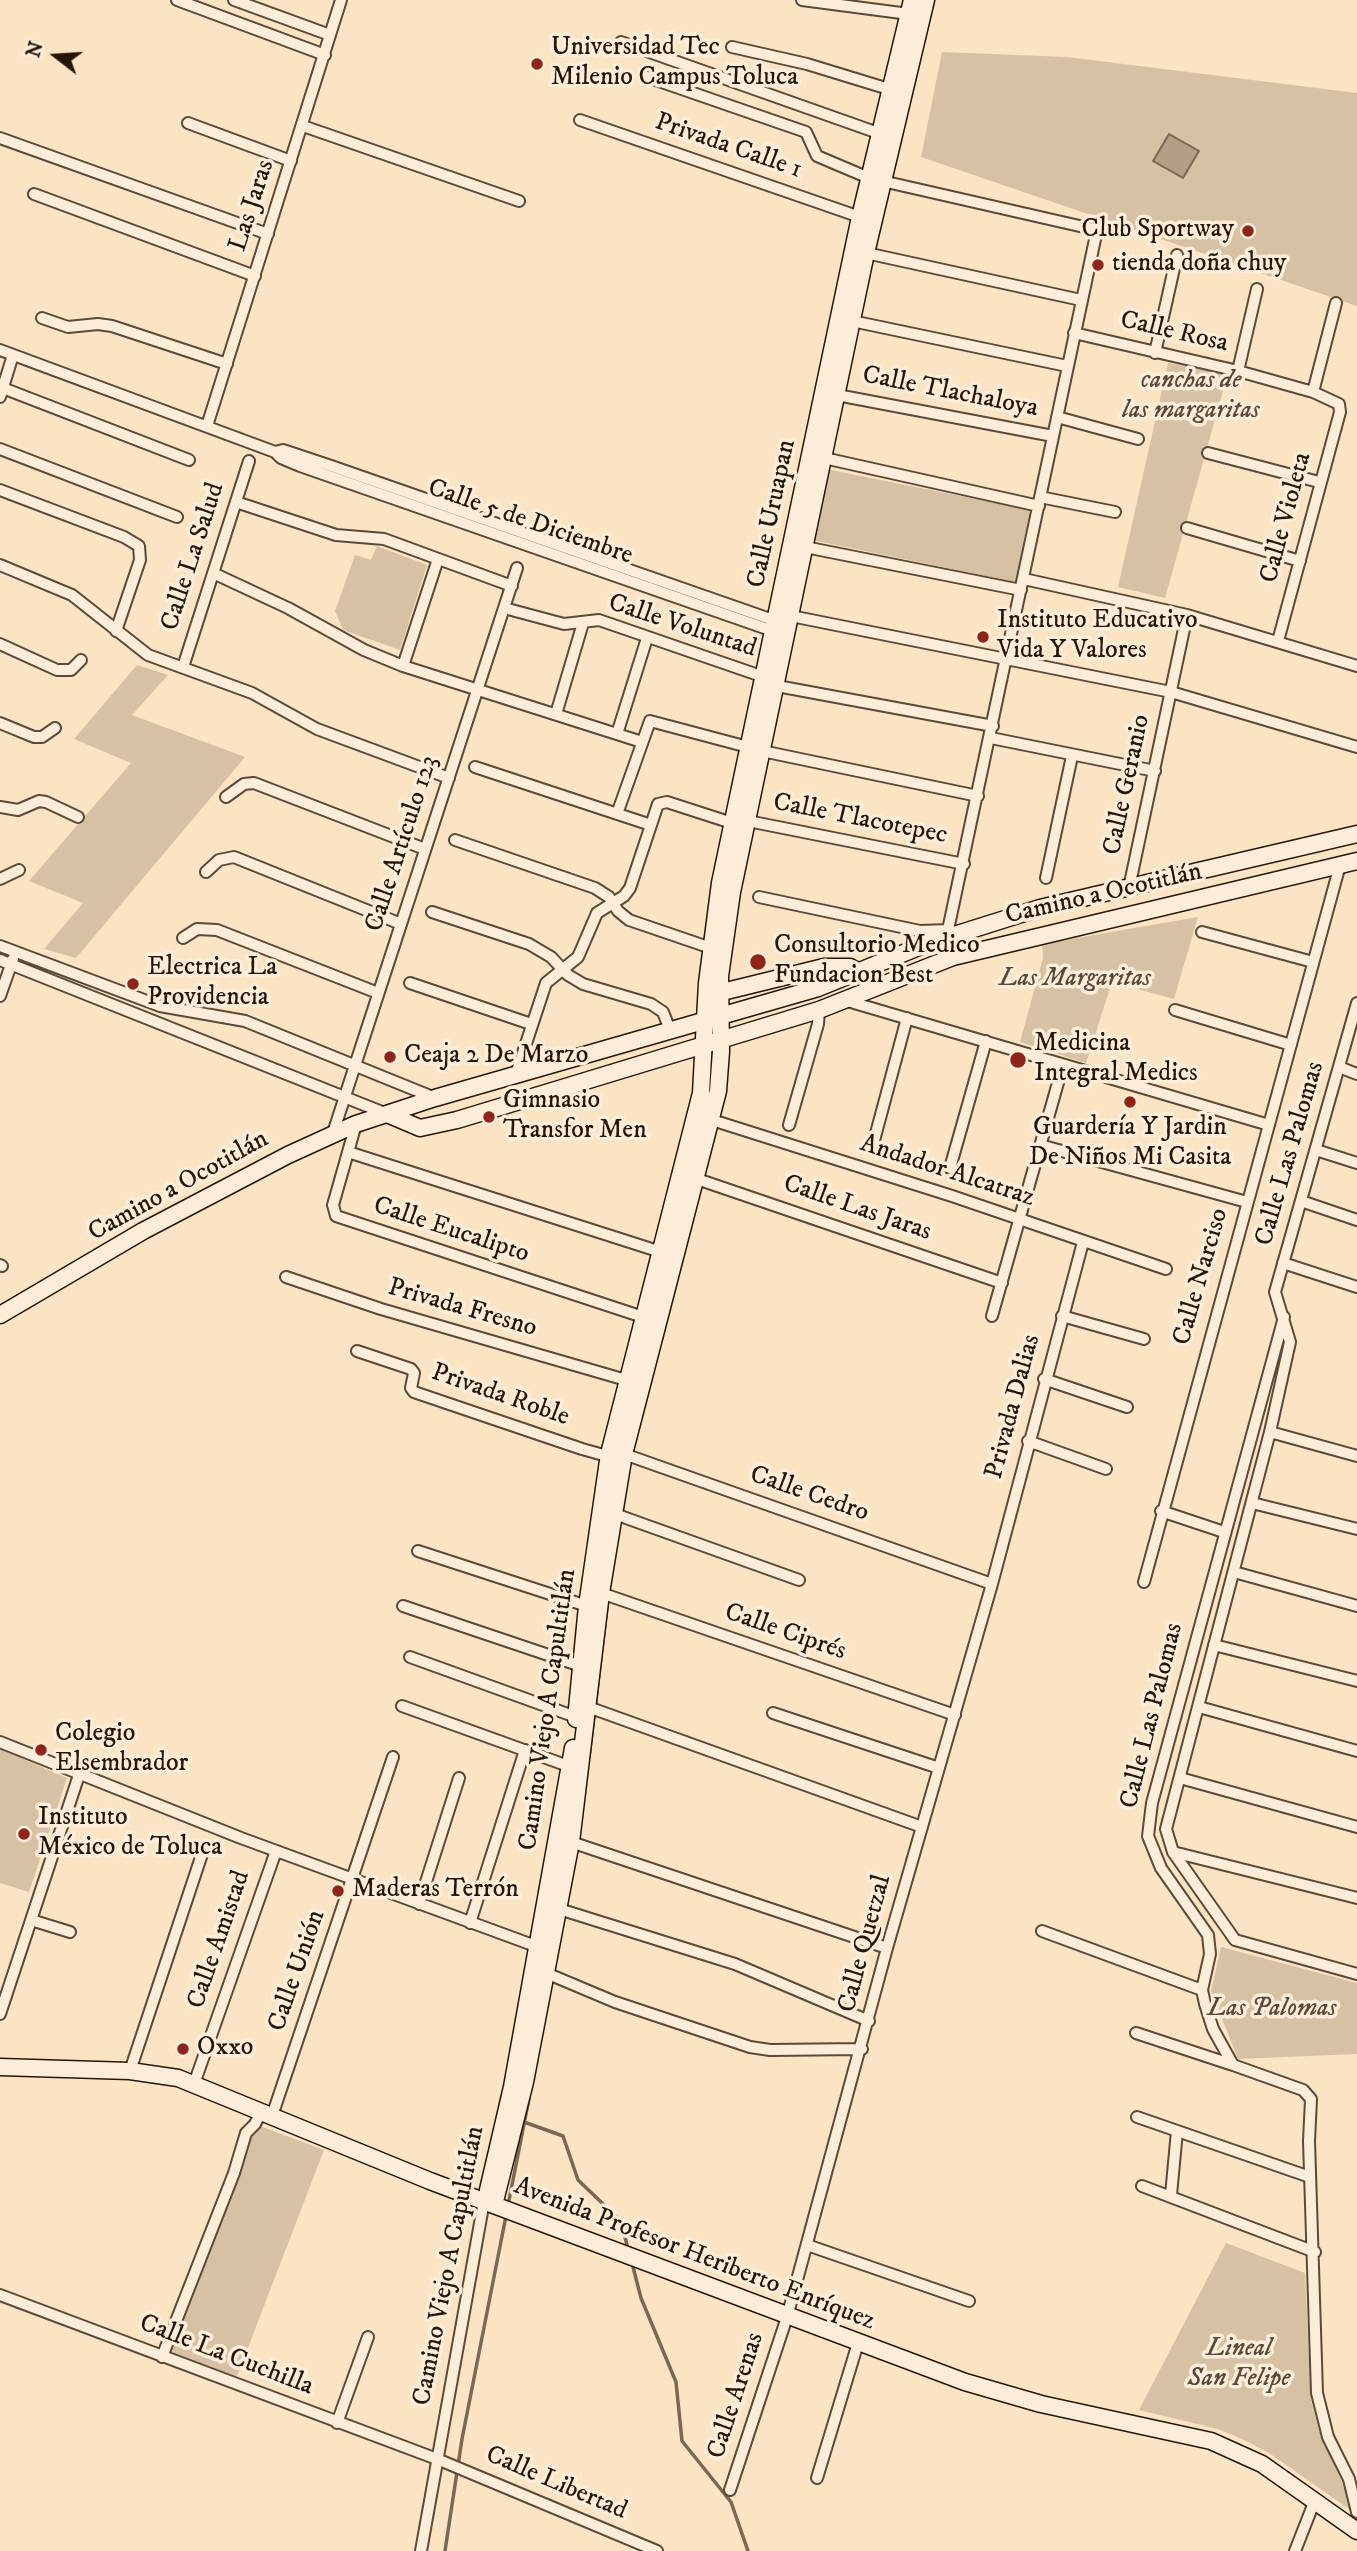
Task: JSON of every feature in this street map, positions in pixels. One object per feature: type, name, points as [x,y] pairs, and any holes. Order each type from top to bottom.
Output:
[{"type":"main road","name":"Calle Uruapan","points":[[704,1042],[713,1019],[711,948],[770,681],[860,217],[876,180],[926,0]]},
{"type":"main road","name":"Calle Uruapan","points":[[770,681],[780,623],[805,547],[824,458],[866,253],[881,134],[910,7]]},
{"type":"main road","name":"Calle Uruapan","points":[[714,994],[740,822]]},
{"type":"main road","name":"Camino a Ocotitlán","points":[[0,1315],[143,1231],[333,1133],[356,1124],[435,1098],[713,1019],[860,973],[949,933],[1040,908],[1357,834]]},
{"type":"main road","name":"Camino a Ocotitlán","points":[[387,1114],[424,1128],[818,1010],[953,957],[1357,861]]},
{"type":"main road","points":[[714,994],[824,967],[849,967],[860,973]]},
{"type":"main road","name":"Calle Uruapan","points":[[713,1019],[721,1038]]},
{"type":"main road","name":"Camino Viejo A Capultitlán","points":[[489,2203],[512,2141],[547,1973],[544,1948],[559,1909],[572,1842],[582,1712],[581,1667],[587,1606],[617,1454],[712,1120],[720,1077],[721,1038]]},
{"type":"main road","name":"Camino Viejo A Capultitlán","points":[[489,2203],[544,1948],[601,1593],[626,1380],[701,1093],[704,1042]]},
{"type":"main road","name":"Avenida Profesor Heriberto Enríquez","points":[[0,2067],[131,2071],[162,2074],[194,2084],[489,2203],[858,2343],[1014,2397],[1211,2441],[1262,2464],[1357,2531]]},
{"type":"street","points":[[177,0],[324,55]]},
{"type":"street","points":[[234,0],[330,35]]},
{"type":"street","name":"Las Jaras","points":[[207,426],[341,0]]},
{"type":"street","points":[[802,0],[910,7]]},
{"type":"street","points":[[621,42],[881,134]]},
{"type":"street","points":[[733,47],[788,58],[892,90]]},
{"type":"street","points":[[647,77],[806,132],[820,158],[876,180],[1097,230],[949,933],[953,957]]},
{"type":"street","name":"Privada Calle 1","points":[[580,120],[860,217]]},
{"type":"street","points":[[188,123],[291,161]]},
{"type":"street","points":[[303,126],[519,201]]},
{"type":"street","points":[[0,138],[268,234]]},
{"type":"street","points":[[34,194],[254,276]]},
{"type":"street","points":[[866,253],[1081,300]]},
{"type":"street","points":[[1155,352],[1177,255]]},
{"type":"street","points":[[1238,371],[1257,289]]},
{"type":"street","points":[[1314,392],[1336,303]]},
{"type":"street","points":[[42,318],[68,327],[98,324],[112,326],[227,364]]},
{"type":"street","points":[[852,321],[1067,366]]},
{"type":"street","name":"Calle Rosa","points":[[1074,333],[1238,371],[1314,392],[1335,400],[1340,407]]},
{"type":"street","name":"Calle 5 de Diciembre","points":[[0,350],[275,452],[283,450],[321,462],[780,623],[1006,659],[1171,692],[1357,747]]},
{"type":"street","points":[[13,355],[1,391],[189,460]]},
{"type":"street","name":"Calle Tlachaloya","points":[[837,395],[1054,436]]},
{"type":"street","name":"Calle Violeta","points":[[1278,641],[1340,407]]},
{"type":"street","points":[[1057,417],[1138,439]]},
{"type":"street","points":[[0,449],[177,517]]},
{"type":"street","points":[[1208,453],[1319,482]]},
{"type":"street","points":[[824,458],[1040,502],[1115,512]]},
{"type":"street","name":"Calle La Salud","points":[[183,667],[249,461]]},
{"type":"street","points":[[0,490],[124,537],[140,548],[140,560],[116,631]]},
{"type":"street","points":[[236,502],[336,535],[384,539],[512,586]]},
{"type":"street","points":[[1187,528],[1300,561]]},
{"type":"street","points":[[805,547],[1186,615],[1357,665]]},
{"type":"street","points":[[403,666],[438,559]]},
{"type":"street","points":[[0,565],[65,590],[148,655],[251,693],[317,729],[449,778]]},
{"type":"street","name":"Calle Artículo 123","points":[[333,1133],[517,568]]},
{"type":"street","points":[[213,573],[288,608],[364,650],[403,666],[642,743]]},
{"type":"street","name":"Calle Voluntad","points":[[504,608],[555,623],[599,620],[770,681],[993,726]]},
{"type":"street","name":"Calle Geranio","points":[[1129,888],[1186,615]]},
{"type":"street","points":[[556,714],[583,623]]},
{"type":"street","points":[[617,734],[647,638]]},
{"type":"street","points":[[0,644],[57,670],[71,670],[81,660]]},
{"type":"street","points":[[617,814],[647,724],[655,720],[755,749],[978,796]]},
{"type":"street","points":[[0,723],[34,737],[42,737],[55,728]]},
{"type":"street","points":[[991,738],[1072,757],[1155,771]]},
{"type":"street","points":[[1046,878],[1072,757]]},
{"type":"street","points":[[475,767],[651,825],[636,877],[624,896],[597,913],[582,952],[546,983],[516,1074]]},
{"type":"street","points":[[226,797],[244,784],[254,783],[425,849]]},
{"type":"street","points":[[0,807],[18,810],[33,803],[47,802],[78,817]]},
{"type":"street","name":"Calle Tlacotepec","points":[[651,825],[655,808],[663,802],[740,822],[964,864]]},
{"type":"street","points":[[455,840],[595,888],[629,919],[711,948]]},
{"type":"street","points":[[206,872],[219,860],[234,857],[401,924]]},
{"type":"street","name":"Calle Narciso","points":[[1144,1582],[1161,1511],[1340,865]]},
{"type":"street","points":[[0,878],[19,870]]},
{"type":"street","points":[[759,897],[920,931],[949,933]]},
{"type":"street","points":[[432,912],[529,944],[551,957],[583,984],[659,1009],[670,1030]]},
{"type":"street","points":[[183,937],[197,929],[217,930],[378,993]]},
{"type":"street","points":[[1202,932],[1313,962]]},
{"type":"street","points":[[0,946],[160,1006],[245,1021],[435,1098]]},
{"type":"street","points":[[0,996],[16,950]]},
{"type":"street","points":[[0,960],[387,1114]]},
{"type":"street","points":[[410,983],[531,1024]]},
{"type":"street","points":[[844,1000],[1269,1125]]},
{"type":"street","name":"Calle Las Palomas","points":[[1357,1003],[1275,1293],[1290,1342],[1252,1503],[1166,1829],[1173,1852],[1230,1936],[1243,1943],[1357,1974]]},
{"type":"street","points":[[789,1125],[818,1024],[818,1010]]},
{"type":"street","points":[[1175,1010],[1291,1045]]},
{"type":"street","points":[[872,1148],[907,1018]]},
{"type":"street","points":[[950,1168],[986,1041]]},
{"type":"street","points":[[992,1316],[1063,1065]]},
{"type":"street","points":[[1339,1067],[1357,1074]]},
{"type":"street","name":"Andador Alcatraz","points":[[712,1120],[1166,1269]]},
{"type":"street","name":"Calle Eucalipto","points":[[356,1124],[333,1205],[336,1216],[643,1317]]},
{"type":"street","points":[[1040,1145],[1247,1202]]},
{"type":"street","points":[[1316,1150],[1357,1163]]},
{"type":"street","points":[[348,1152],[660,1252]]},
{"type":"street","name":"Calle Las Jaras","points":[[697,1179],[1002,1283]]},
{"type":"street","points":[[1301,1201],[1357,1220]]},
{"type":"street","name":"Privada Dalias","points":[[992,1584],[1044,1379],[1083,1242]]},
{"type":"street","points":[[1283,1263],[1357,1287]]},
{"type":"street","name":"Privada Fresno","points":[[286,1277],[381,1309],[626,1380]]},
{"type":"street","points":[[1062,1316],[1144,1339]]},
{"type":"street","name":"Calle Las Palomas","points":[[1233,2065],[1213,2029],[1202,1990],[1210,1954],[1208,1935],[1161,1868],[1148,1836],[1152,1803],[1284,1317]]},
{"type":"street","name":"Privada Roble","points":[[357,1352],[411,1368],[414,1373],[411,1388],[414,1392],[582,1449],[617,1454]]},
{"type":"street","points":[[1044,1379],[1127,1407]]},
{"type":"street","points":[[1270,1432],[1357,1455]]},
{"type":"street","points":[[1028,1441],[1106,1469]]},
{"type":"street","name":"Calle Cedro","points":[[617,1454],[992,1584]]},
{"type":"street","points":[[1252,1503],[1357,1530]]},
{"type":"street","points":[[1161,1511],[1224,1532]]},
{"type":"street","points":[[612,1513],[799,1580]]},
{"type":"street","points":[[418,1551],[587,1606]]},
{"type":"street","points":[[1234,1572],[1357,1606]]},
{"type":"street","name":"Calle Quetzal","points":[[787,2316],[862,2049],[887,1948],[992,1584]]},
{"type":"street","name":"Calle Ciprés","points":[[601,1593],[955,1716]]},
{"type":"street","points":[[403,1606],[581,1667]]},
{"type":"street","points":[[1214,1645],[1357,1681]]},
{"type":"street","points":[[410,1657],[922,1827]]},
{"type":"street","points":[[402,1706],[571,1767]]},
{"type":"street","points":[[1199,1707],[1357,1751]]},
{"type":"street","points":[[774,1713],[939,1768]]},
{"type":"street","points":[[0,1742],[352,1880],[544,1948]]},
{"type":"street","points":[[470,1923],[525,1750]]},
{"type":"street","name":"Calle Unión","points":[[162,2357],[234,2174],[246,2133],[267,2114],[352,1880],[393,1757]]},
{"type":"street","points":[[0,2014],[79,1774]]},
{"type":"street","points":[[419,1903],[459,1779]]},
{"type":"street","points":[[1180,1779],[1357,1827]]},
{"type":"street","points":[[572,1842],[887,1948]]},
{"type":"street","points":[[131,2071],[203,1851]]},
{"type":"street","name":"Calle Amistad","points":[[194,2084],[276,1851]]},
{"type":"street","points":[[1173,1852],[1357,1898]]},
{"type":"street","points":[[559,1909],[735,1964],[869,2021]]},
{"type":"street","points":[[31,1920],[70,1932]]},
{"type":"street","points":[[1042,1931],[1202,1990]]},
{"type":"street","points":[[547,1973],[615,2001],[750,2047],[770,2050],[862,2049]]},
{"type":"street","points":[[1136,2033],[1309,2094],[1317,2393],[1328,2437],[1349,2479],[1357,2512]]},
{"type":"street","points":[[1137,2117],[1310,2177]]},
{"type":"street","points":[[1171,2195],[1177,2131]]},
{"type":"street","points":[[1142,2186],[1315,2252]]},
{"type":"street","name":"Camino Viejo A Capultitlán","points":[[421,2551],[489,2203]]},
{"type":"street","points":[[807,2245],[969,2301]]},
{"type":"street","name":"Calle La Cuchilla","points":[[0,2295],[437,2459]]},
{"type":"street","name":"Calle Arenas","points":[[730,2490],[787,2316]]},
{"type":"street","points":[[337,2423],[368,2337]]},
{"type":"street","points":[[817,2478],[858,2343]]},
{"type":"street","name":"Calle Libertad","points":[[437,2459],[657,2551]]},
{"type":"street","points":[[1295,2551],[1315,2500]]},
{"type":"green space","name":"Club Sportway","points":[[942,52],[1067,57],[1357,93],[1357,306],[921,157]]},
{"type":"green space","name":"canchas de las margaritas","points":[[1168,363],[1228,373],[1165,598],[1118,587]]},
{"type":"green space","points":[[826,469],[1030,510],[1015,582],[812,540]]},
{"type":"green space","points":[[377,546],[427,565],[400,650],[343,630],[335,611],[355,555],[371,560]]},
{"type":"green space","points":[[137,665],[168,675],[132,715],[245,757],[76,958],[44,949],[83,903],[29,881],[131,763],[74,739]]},
{"type":"green space","name":"Las Margaritas","points":[[1198,917],[1174,999],[1112,982],[1086,1063],[1020,1042],[1043,958],[1042,944]]},
{"type":"green space","name":"Instituto México de Toluca","points":[[0,1749],[67,1778],[29,1892],[0,1883]]},
{"type":"green space","name":"Las Palomas","points":[[1221,1947],[1357,1983],[1357,2054],[1238,2059],[1211,1991]]},
{"type":"green space","points":[[257,2125],[324,2150],[237,2376],[168,2351]]},
{"type":"green space","name":"Lineal San Felipe","points":[[1226,2243],[1305,2273],[1311,2400],[1319,2431],[1345,2489],[1349,2509],[1269,2453],[1242,2439],[1218,2429],[1139,2410]]},
{"type":"shaded area","points":[[1169,134],[1199,151],[1183,178],[1153,161]]},
{"type":"waterway","points":[[589,1757],[608,1598]]},
{"type":"waterway","points":[[508,2205],[529,2099]]},
{"type":"waterway","points":[[524,2122],[563,2136],[578,2180],[621,2221],[628,2249]]},
{"type":"waterway","points":[[445,2551],[462,2439],[506,2216]]},
{"type":"waterway","points":[[632,2263],[641,2298],[676,2382],[682,2441],[731,2502],[748,2551]]},
{"type":"place","name":"Universidad Tec Milenio Campus Toluca","points":[[537,64]]},
{"type":"place","name":"Club Sportway","points":[[1248,231]]},
{"type":"place","name":"tienda doña chuy","points":[[1098,265]]},
{"type":"place","name":"Instituto Educativo Vida Y Valores","points":[[983,637]]},
{"type":"place","name":"Consultorio Medico Fundacion Best","points":[[758,962]]},
{"type":"place","name":"Electrica La Providencia","points":[[133,984]]},
{"type":"place","name":"Ceaja 2 De Marzo","points":[[390,1057]]},
{"type":"place","name":"Medicina Integral Medics","points":[[1018,1060]]},
{"type":"place","name":"Guardería Y Jardin De Niños Mi Casita","points":[[1130,1102]]},
{"type":"place","name":"Gimnasio Transfor Men","points":[[489,1117]]},
{"type":"place","name":"Colegio Elsembrador","points":[[41,1750]]},
{"type":"place","name":"Instituto México de Toluca","points":[[24,1834]]},
{"type":"place","name":"Maderas Terrón","points":[[338,1891]]},
{"type":"place","name":"Oxxo","points":[[183,2049]]}]
